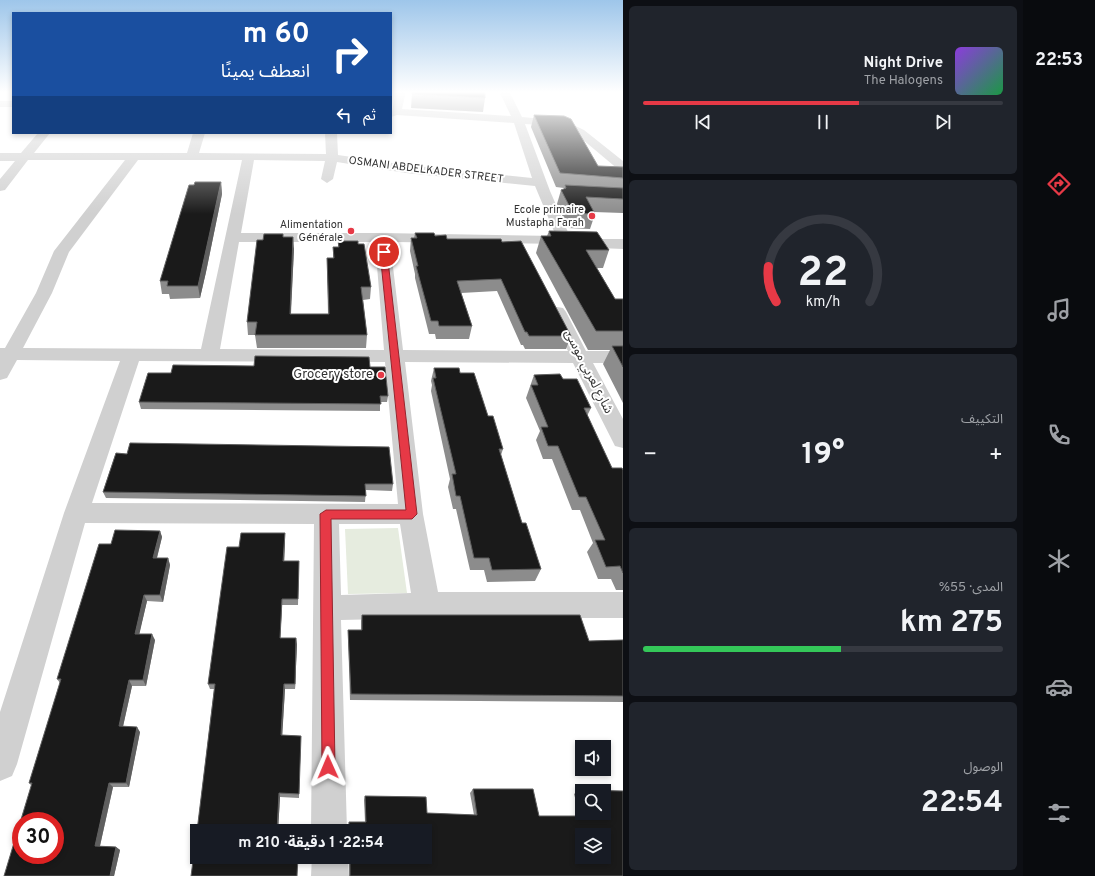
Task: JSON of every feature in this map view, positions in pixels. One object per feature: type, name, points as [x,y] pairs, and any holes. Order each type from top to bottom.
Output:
[{"type":"street","points":[[522,132],[541,187],[565,242]]},
{"type":"street","points":[[578,132],[623,167]]},
{"type":"street","points":[[0,186],[26,157],[43,134]]},
{"type":"street","points":[[192,156],[199,134]]},
{"type":"street","points":[[327,179],[332,158],[331,134]]},
{"type":"street","points":[[209,355],[249,156]]},
{"type":"street","name":"OSMANI ABDELKADER STREET","points":[[0,157],[249,156],[332,158],[541,187],[561,194]]},
{"type":"street","points":[[0,374],[6,355],[44,293],[62,251],[134,157]]},
{"type":"street","points":[[232,238],[382,237],[623,244]]},
{"type":"street","points":[[382,237],[412,514],[427,605]]},
{"type":"street","points":[[520,240],[531,260]]},
{"type":"street","name":"شارع لعربي موسى","points":[[548,295],[623,440]]},
{"type":"street","points":[[6,355],[623,357]]},
{"type":"street","points":[[0,764],[76,513],[131,356]]},
{"type":"street","points":[[76,513],[412,514]]},
{"type":"street","points":[[326,514],[330,824]]},
{"type":"street","points":[[326,608],[427,605],[623,605]]},
{"type":"street","points":[[330,864],[330,876]]},
{"type":"shaded area","points":[[398,528],[407,593],[348,594],[345,529]]},
{"type":"building","points":[[542,132],[578,132],[598,166],[623,167],[623,178],[560,173]]},
{"type":"building","points":[[195,182],[221,182],[198,286],[167,286],[168,281],[160,281],[189,185],[194,185]]},
{"type":"building","points":[[565,185],[623,188],[623,199],[586,197],[595,214],[573,213],[561,190],[566,188]]},
{"type":"building","points":[[549,231],[597,232],[609,250],[586,250],[615,299],[623,299],[623,331],[596,331],[541,236],[551,236]]},
{"type":"building","points":[[415,233],[434,233],[435,236],[446,235],[447,239],[501,239],[502,242],[521,241],[571,336],[529,336],[527,332],[525,332],[501,279],[457,281],[472,326],[439,326],[438,321],[431,321],[416,266],[418,266],[411,238],[417,238]]},
{"type":"building","points":[[264,234],[283,234],[283,237],[293,237],[290,314],[329,314],[327,258],[334,258],[333,247],[339,247],[338,241],[358,241],[358,244],[364,244],[371,287],[361,287],[367,335],[255,335],[257,322],[247,322],[257,240],[263,240]]},
{"type":"building","points":[[612,346],[623,346],[623,367]]},
{"type":"building","points":[[255,356],[369,357],[370,367],[385,367],[388,396],[380,396],[381,404],[139,402],[148,373],[171,373],[173,365],[254,366]]},
{"type":"building","points":[[434,368],[459,368],[460,373],[474,373],[488,416],[493,416],[503,449],[499,449],[522,523],[526,523],[541,569],[492,570],[489,558],[474,558],[460,496],[456,496],[452,474],[456,474],[433,378],[436,378]]},
{"type":"building","points":[[560,374],[563,379],[577,379],[591,408],[584,408],[612,468],[622,468],[623,470],[623,573],[620,566],[606,567],[595,540],[605,540],[586,497],[579,497],[558,446],[548,446],[541,427],[548,427],[531,385],[538,385],[534,375]]},
{"type":"building","points":[[130,443],[389,447],[393,484],[365,484],[366,496],[103,492],[116,453],[127,454]]},
{"type":"building","points":[[115,530],[160,531],[153,558],[168,558],[160,595],[144,595],[135,634],[152,634],[143,680],[129,680],[119,726],[137,727],[126,783],[109,783],[95,846],[116,847],[110,876],[4,876],[12,849],[12,864],[64,864],[64,812],[23,812],[32,783],[29,783],[61,679],[57,679],[99,544],[111,544]]},
{"type":"building","points":[[241,533],[285,533],[283,561],[299,561],[298,599],[282,599],[280,638],[296,638],[295,684],[284,684],[281,735],[301,736],[299,794],[279,793],[277,824],[198,824],[215,684],[208,684],[227,547],[239,547]]},
{"type":"building","points":[[362,615],[580,615],[589,641],[623,640],[623,696],[351,694],[348,630],[362,630]]},
{"type":"building","points":[[473,789],[533,789],[539,816],[575,816],[575,820],[611,820],[611,791],[623,791],[623,876],[350,876],[350,864],[432,864],[432,824],[349,824],[349,822],[366,822],[365,796],[426,797],[427,813],[477,815]]},
{"type":"building","points":[[193,864],[298,864],[297,876],[191,876]]},
{"type":"place","name":"Ecole primaire Mustapha Farah","points":[[592,216]]},
{"type":"place","name":"Alimentation Générale","points":[[351,231]]},
{"type":"place","name":"Grocery store","points":[[381,375]]},
{"type":"route","points":[[328,767],[326,514],[412,514],[384,252]]}]
